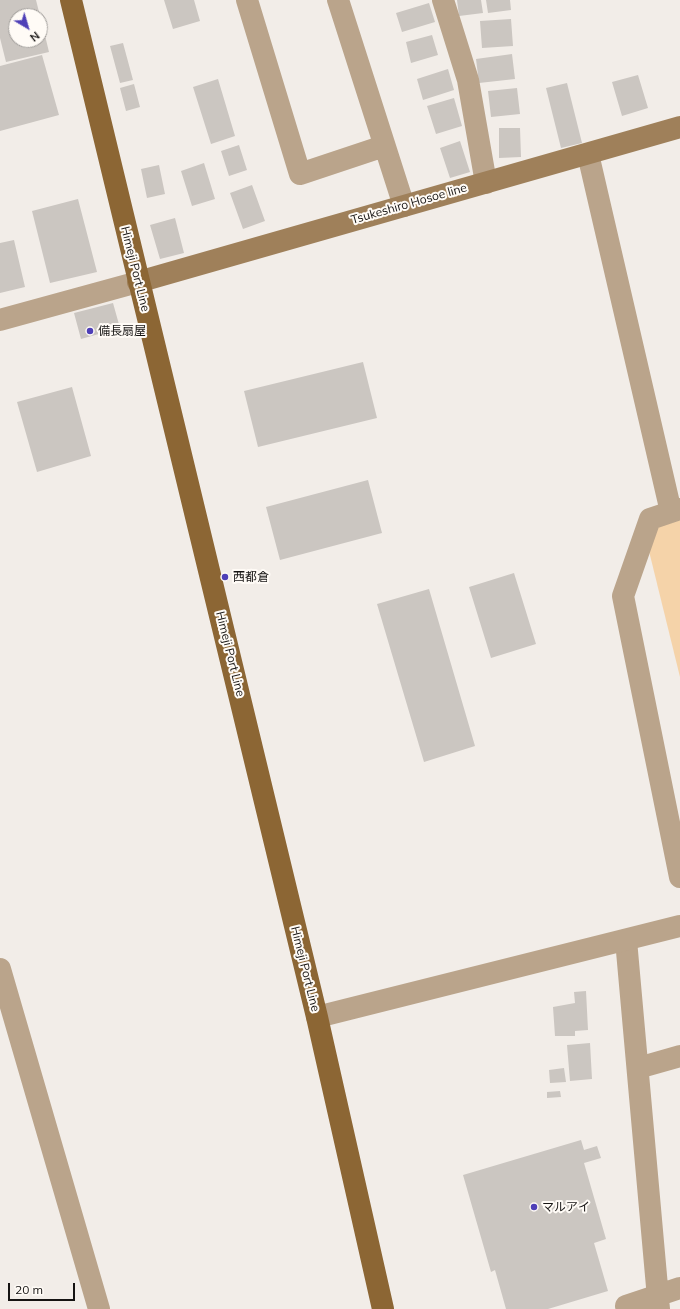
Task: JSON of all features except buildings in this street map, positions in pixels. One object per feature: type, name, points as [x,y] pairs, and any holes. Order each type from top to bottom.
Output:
[{"type":"main road","name":"Himeji Port Line","points":[[71,0],[317,1017],[383,1309]]},
{"type":"main road","name":"Tsukeshiro Hosoe line","points":[[138,282],[680,127]]},
{"type":"street","points":[[247,0],[300,174],[384,146]]},
{"type":"street","points":[[338,0],[404,206]]},
{"type":"street","points":[[443,0],[468,80],[486,182]]},
{"type":"street","points":[[588,154],[676,510],[650,519],[623,596],[680,877]]},
{"type":"street","points":[[0,320],[138,282]]},
{"type":"street","points":[[317,1017],[680,926]]},
{"type":"street","points":[[626,940],[659,1302]]},
{"type":"street","points":[[0,969],[99,1309]]},
{"type":"street","points":[[638,1068],[680,1056]]},
{"type":"street","points":[[626,1306],[659,1302],[680,1288]]},
{"type":"shaded area","points":[[680,520],[680,677],[647,543],[652,529]]},
{"type":"place","name":"備長扇屋","points":[[90,331]]},
{"type":"place","name":"西都倉","points":[[225,577]]},
{"type":"place","name":"マルアイ","points":[[534,1207]]}]
